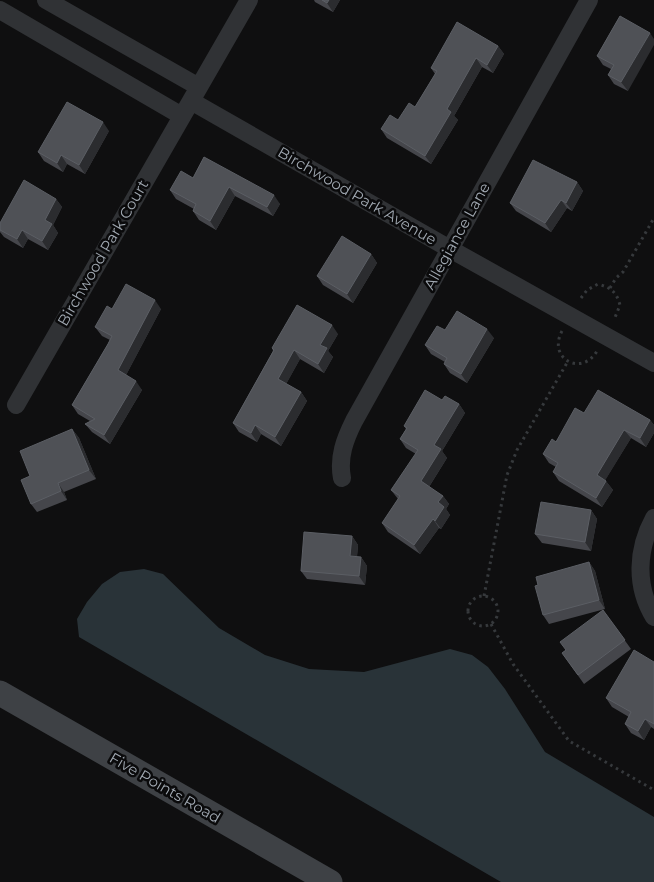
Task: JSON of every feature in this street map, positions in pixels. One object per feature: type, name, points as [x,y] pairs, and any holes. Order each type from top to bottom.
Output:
[{"type":"street","name":"Birchwood Park Avenue","points":[[46,0],[191,101]]},
{"type":"street","name":"Birchwood Park Court","points":[[16,405],[249,0]]},
{"type":"street","name":"Allegiance Lane","points":[[342,478],[344,443],[350,428],[589,0]]},
{"type":"street","name":"Birchwood Park Avenue","points":[[0,10],[191,101],[654,363]]},
{"type":"street","points":[[654,518],[644,539],[640,561],[642,589],[654,617]]},
{"type":"street","name":"Five Points Road","points":[[0,693],[330,882]]},
{"type":"path","points":[[610,288],[616,278],[624,272],[654,218]]},
{"type":"path","points":[[581,298],[587,290],[598,284],[610,288],[616,293],[620,305],[612,322]]},
{"type":"path","points":[[562,331],[558,339],[558,349],[563,358],[568,362],[584,363],[594,355],[599,346]]},
{"type":"path","points":[[484,596],[507,475],[517,450],[568,362]]},
{"type":"path","points":[[480,596],[484,596],[494,600],[498,609],[496,618],[491,624],[479,626],[471,620],[469,606],[471,602],[480,596]]},
{"type":"path","points":[[491,624],[512,664],[569,741],[654,790]]},
{"type":"shaded area","points":[[144,569],[163,574],[219,628],[265,655],[309,669],[364,672],[450,649],[472,655],[488,667],[505,689],[545,752],[654,817],[654,882],[501,882],[79,637],[77,619],[87,602],[102,584],[120,572]]},
{"type":"building","points":[[620,16],[650,33],[621,82],[608,75],[614,65],[597,56]]},
{"type":"building","points":[[457,22],[498,46],[487,65],[476,58],[447,109],[451,112],[425,156],[381,129],[390,115],[398,120],[409,103],[415,107],[437,71],[431,68]]},
{"type":"building","points":[[67,102],[103,122],[79,165],[61,155],[57,163],[38,152]]},
{"type":"building","points":[[204,157],[274,195],[267,207],[229,187],[210,221],[193,211],[196,204],[170,190],[181,171],[193,178]]},
{"type":"building","points":[[533,160],[577,182],[566,203],[561,200],[545,223],[510,203]]},
{"type":"building","points":[[24,180],[56,199],[45,220],[52,224],[42,241],[22,230],[17,239],[0,230],[0,223]]},
{"type":"building","points":[[342,236],[371,254],[347,294],[317,276]]},
{"type":"building","points":[[126,284],[155,300],[118,370],[136,381],[104,435],[85,424],[95,419],[72,405],[112,336],[95,327],[107,306],[112,309]]},
{"type":"building","points":[[297,305],[332,325],[320,345],[327,348],[318,364],[294,350],[278,379],[301,392],[275,437],[255,425],[251,433],[233,423]]},
{"type":"building","points":[[457,311],[487,329],[461,374],[444,364],[447,358],[425,345],[437,326],[445,330]]},
{"type":"building","points":[[425,390],[442,400],[445,396],[459,404],[434,445],[441,449],[421,481],[443,496],[438,502],[444,507],[435,521],[433,519],[414,545],[382,523],[400,496],[391,490],[418,450],[400,439],[407,428],[404,426]]},
{"type":"building","points":[[598,390],[650,420],[640,438],[624,430],[597,475],[606,481],[596,498],[553,472],[558,463],[543,454],[552,439],[556,442],[575,408],[584,413]]},
{"type":"building","points":[[72,429],[89,470],[58,483],[61,491],[31,504],[21,480],[30,476],[20,451]]},
{"type":"building","points":[[541,502],[591,510],[585,542],[535,534]]},
{"type":"building","points":[[304,532],[352,536],[350,556],[361,557],[359,576],[301,571]]},
{"type":"building","points":[[589,562],[599,600],[543,615],[535,586],[538,585],[536,577]]},
{"type":"building","points":[[603,610],[625,640],[578,675],[562,653],[566,650],[560,642]]},
{"type":"building","points":[[634,650],[654,662],[654,724],[645,719],[638,731],[625,724],[631,712],[606,698]]}]
